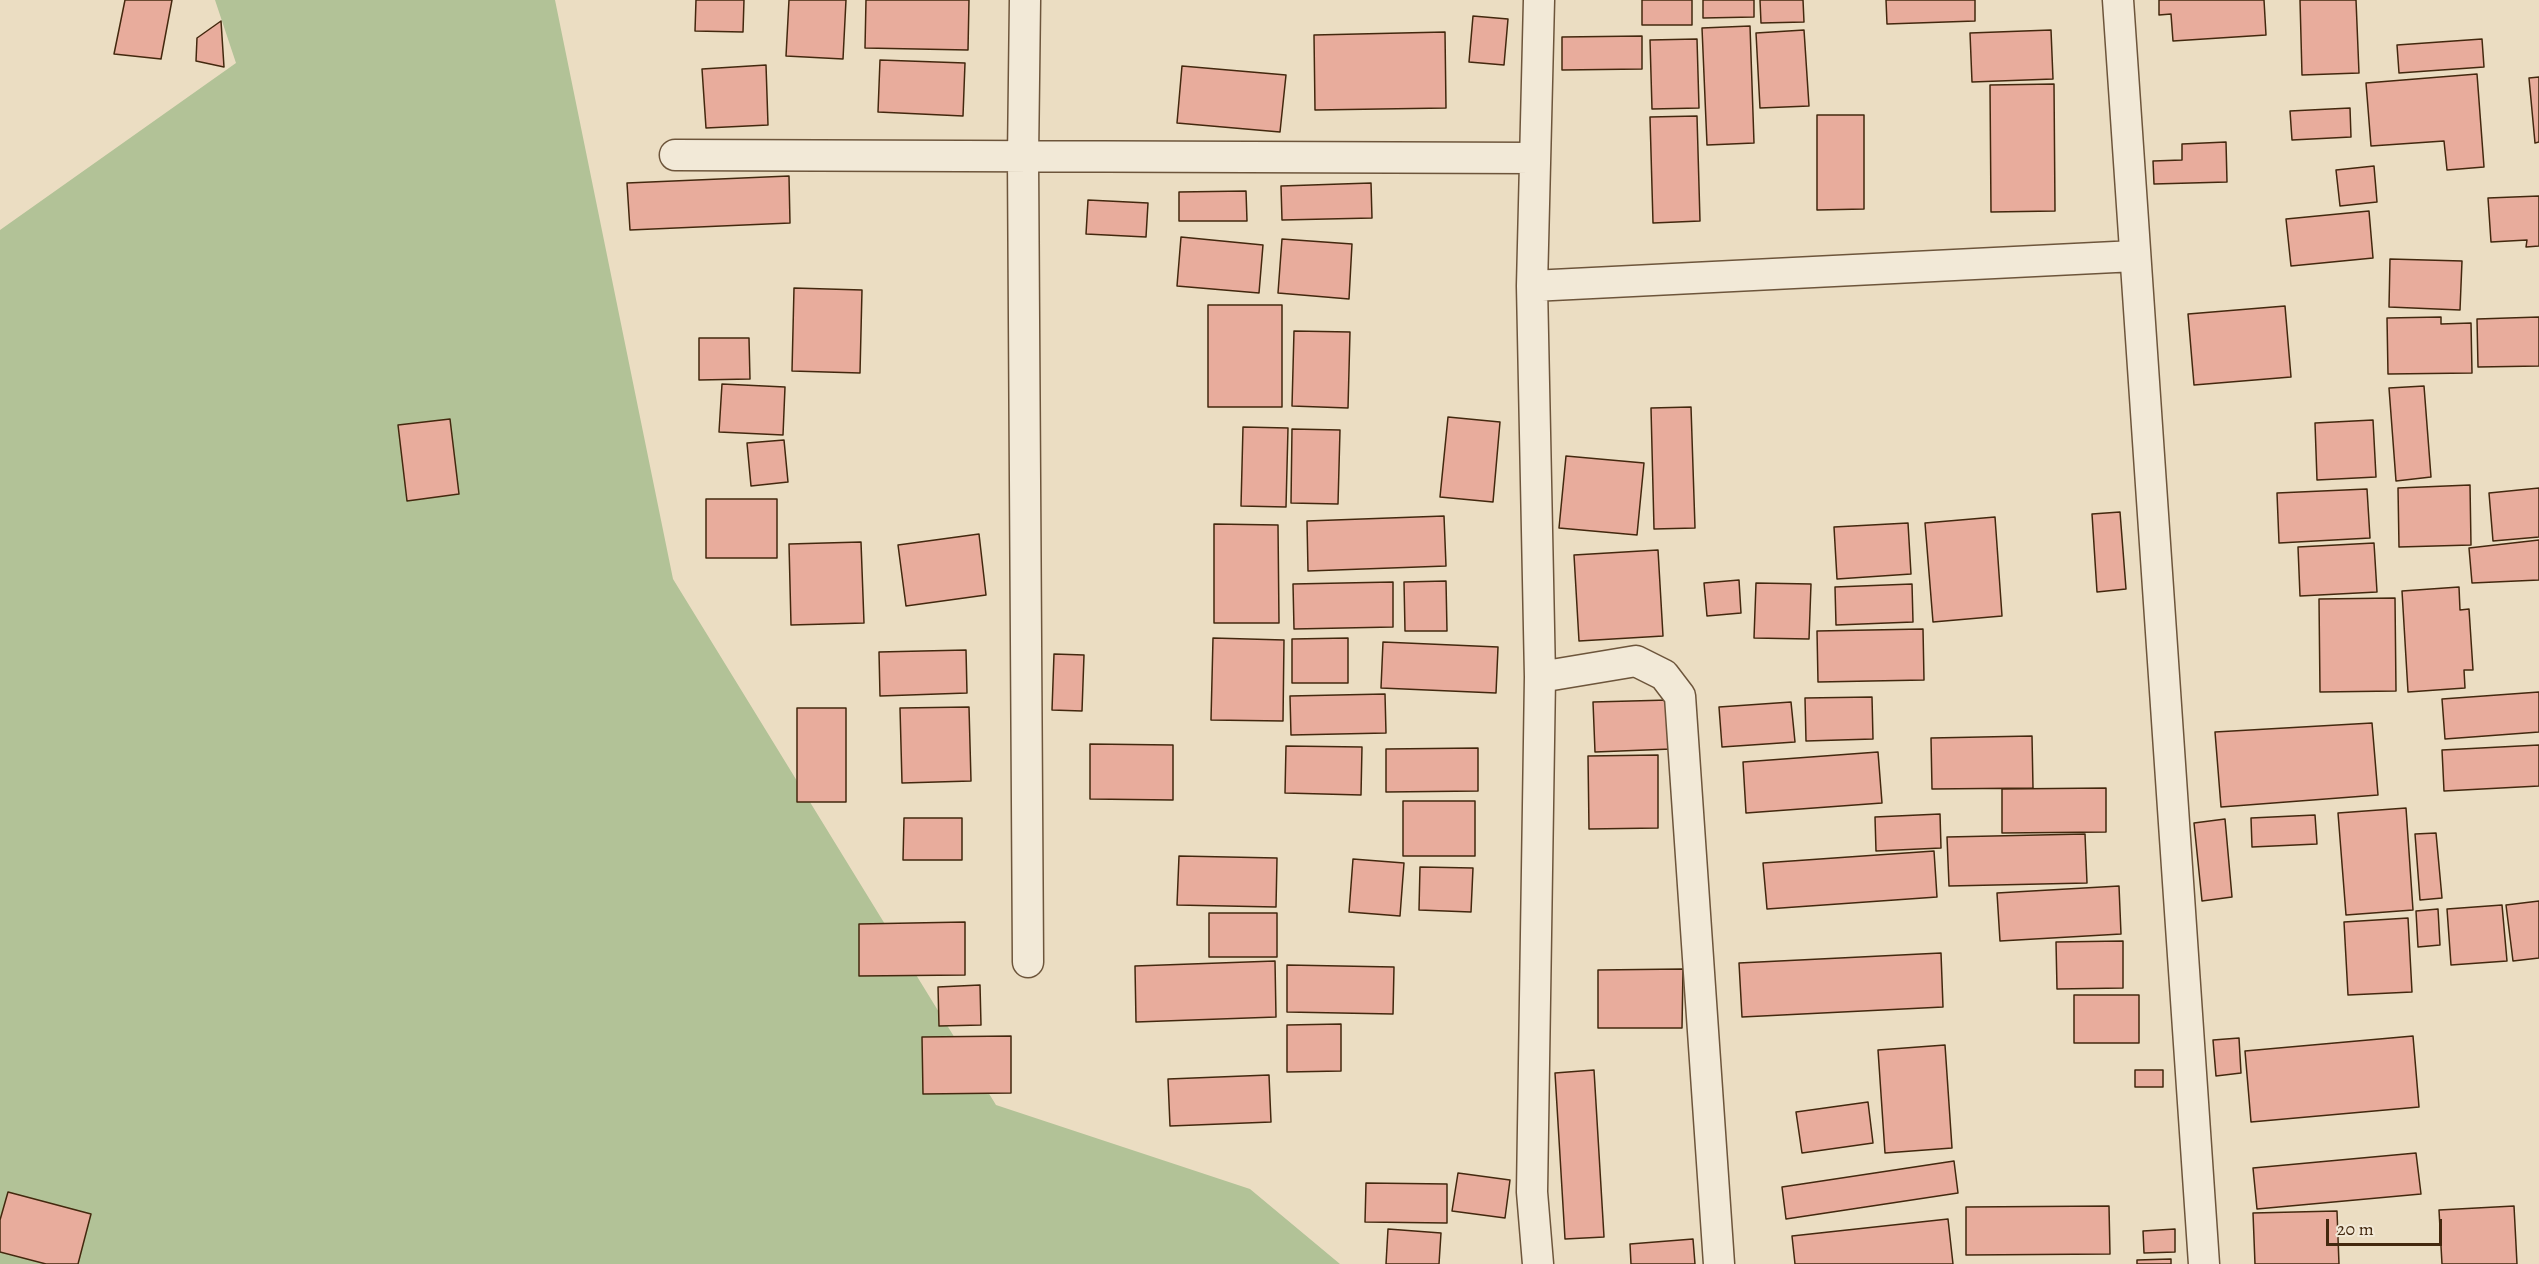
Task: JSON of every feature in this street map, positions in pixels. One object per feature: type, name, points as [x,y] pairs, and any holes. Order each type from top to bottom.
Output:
[{"type":"street","points":[[1025,0],[1023,158],[1028,962]]},
{"type":"street","points":[[1538,1264],[1532,1192],[1540,677],[1532,286],[1539,0]]},
{"type":"street","points":[[2118,0],[2204,1264]]},
{"type":"street","points":[[675,155],[1535,158]]},
{"type":"street","points":[[1532,286],[2135,256]]},
{"type":"street","points":[[1540,677],[1636,661],[1664,675],[1680,696],[1719,1264]]},
{"type":"green space","points":[[215,0],[555,0],[673,579],[996,1105],[1250,1189],[1340,1264],[0,1264],[0,230],[236,63]]},
{"type":"building","points":[[125,0],[172,0],[161,59],[114,54]]},
{"type":"building","points":[[696,0],[744,0],[743,32],[695,31]]},
{"type":"building","points":[[789,0],[846,0],[843,59],[786,56]]},
{"type":"building","points":[[866,0],[969,0],[968,50],[865,48]]},
{"type":"building","points":[[1642,0],[1692,0],[1692,25],[1642,25]]},
{"type":"building","points":[[1703,0],[1754,0],[1754,17],[1703,18]]},
{"type":"building","points":[[1760,0],[1803,0],[1804,22],[1761,23]]},
{"type":"building","points":[[1886,0],[1975,0],[1975,21],[1887,24]]},
{"type":"building","points":[[2159,0],[2264,0],[2266,35],[2173,41],[2171,14],[2159,15]]},
{"type":"building","points":[[2300,0],[2356,0],[2359,73],[2302,75]]},
{"type":"building","points":[[1473,16],[1508,19],[1504,65],[1469,62]]},
{"type":"building","points":[[221,21],[224,67],[196,61],[197,38]]},
{"type":"building","points":[[1750,26],[1754,143],[1707,145],[1702,28]]},
{"type":"building","points":[[1804,30],[1809,106],[1760,108],[1756,33]]},
{"type":"building","points":[[2051,30],[2053,79],[1972,82],[1970,33]]},
{"type":"building","points":[[1445,32],[1446,108],[1315,110],[1314,35]]},
{"type":"building","points":[[1642,36],[1642,69],[1562,70],[1562,37]]},
{"type":"building","points":[[1697,39],[1699,108],[1652,109],[1650,40]]},
{"type":"building","points":[[2482,39],[2484,67],[2399,73],[2397,45]]},
{"type":"building","points":[[880,60],[965,63],[963,116],[878,112]]},
{"type":"building","points":[[766,65],[768,125],[706,128],[702,69]]},
{"type":"building","points":[[1182,66],[1286,75],[1280,132],[1177,123]]},
{"type":"building","points":[[2477,74],[2484,167],[2447,170],[2444,141],[2371,146],[2366,83]]},
{"type":"building","points":[[2539,77],[2539,142],[2535,143],[2529,78]]},
{"type":"building","points":[[2054,84],[2055,211],[1991,212],[1990,85]]},
{"type":"building","points":[[2350,108],[2351,137],[2292,140],[2290,111]]},
{"type":"building","points":[[1817,115],[1864,115],[1864,209],[1817,210]]},
{"type":"building","points":[[1697,116],[1700,221],[1653,223],[1650,117]]},
{"type":"building","points":[[2226,142],[2227,182],[2154,184],[2153,161],[2182,160],[2182,144]]},
{"type":"building","points":[[2374,166],[2377,202],[2340,206],[2336,170]]},
{"type":"building","points":[[789,176],[790,223],[630,230],[627,183]]},
{"type":"building","points":[[1371,183],[1372,218],[1282,220],[1281,186]]},
{"type":"building","points":[[1246,191],[1247,221],[1179,221],[1179,192]]},
{"type":"building","points":[[2539,196],[2539,246],[2526,247],[2527,240],[2491,242],[2488,198]]},
{"type":"building","points":[[1088,200],[1148,203],[1146,237],[1086,234]]},
{"type":"building","points":[[2369,211],[2373,258],[2291,266],[2286,219]]},
{"type":"building","points":[[1181,237],[1263,245],[1259,293],[1177,286]]},
{"type":"building","points":[[1282,239],[1352,244],[1349,299],[1278,293]]},
{"type":"building","points":[[2390,259],[2462,261],[2460,310],[2389,307]]},
{"type":"building","points":[[794,288],[862,290],[860,373],[792,371]]},
{"type":"building","points":[[1208,305],[1282,305],[1282,407],[1208,407]]},
{"type":"building","points":[[2285,306],[2291,377],[2194,385],[2188,314]]},
{"type":"building","points":[[2441,317],[2441,324],[2471,323],[2472,373],[2388,374],[2387,318]]},
{"type":"building","points":[[2539,317],[2539,366],[2478,367],[2477,319]]},
{"type":"building","points":[[1294,331],[1350,332],[1348,408],[1292,406]]},
{"type":"building","points":[[699,338],[749,338],[750,379],[699,380]]},
{"type":"building","points":[[722,384],[785,387],[783,435],[719,432]]},
{"type":"building","points":[[2424,386],[2431,477],[2396,481],[2389,388]]},
{"type":"building","points":[[1691,407],[1695,528],[1654,529],[1651,408]]},
{"type":"building","points":[[1448,417],[1500,422],[1493,502],[1440,497]]},
{"type":"building","points":[[450,419],[459,494],[407,501],[398,425]]},
{"type":"building","points":[[2373,420],[2376,477],[2317,480],[2315,423]]},
{"type":"building","points":[[1243,427],[1288,428],[1286,507],[1241,506]]},
{"type":"building","points":[[1292,429],[1340,430],[1338,504],[1291,503]]},
{"type":"building","points":[[784,440],[788,482],[751,486],[747,443]]},
{"type":"building","points":[[1566,456],[1644,463],[1637,535],[1559,528]]},
{"type":"building","points":[[2470,485],[2471,545],[2399,547],[2398,488]]},
{"type":"building","points":[[2539,488],[2539,537],[2493,541],[2489,493]]},
{"type":"building","points":[[2367,489],[2370,538],[2279,543],[2277,493]]},
{"type":"building","points":[[706,499],[777,499],[777,558],[706,558]]},
{"type":"building","points":[[2120,512],[2126,589],[2097,592],[2092,514]]},
{"type":"building","points":[[1444,516],[1446,566],[1308,571],[1307,521]]},
{"type":"building","points":[[1995,517],[2002,616],[1933,622],[1925,523]]},
{"type":"building","points":[[1908,523],[1911,574],[1837,579],[1834,527]]},
{"type":"building","points":[[1214,524],[1278,525],[1279,623],[1214,623]]},
{"type":"building","points":[[979,534],[986,595],[906,606],[898,545]]},
{"type":"building","points":[[2539,540],[2539,580],[2472,583],[2469,548]]},
{"type":"building","points":[[861,542],[864,623],[791,625],[789,544]]},
{"type":"building","points":[[2374,543],[2377,592],[2300,596],[2298,547]]},
{"type":"building","points":[[1658,550],[1663,636],[1579,641],[1574,555]]},
{"type":"building","points":[[1739,580],[1741,613],[1707,616],[1704,583]]},
{"type":"building","points":[[1446,581],[1447,631],[1405,631],[1404,582]]},
{"type":"building","points":[[1393,582],[1393,627],[1294,629],[1293,584]]},
{"type":"building","points":[[1756,583],[1811,584],[1809,639],[1754,638]]},
{"type":"building","points":[[1912,584],[1913,622],[1836,625],[1835,587]]},
{"type":"building","points":[[2459,587],[2460,610],[2469,609],[2473,670],[2464,670],[2465,688],[2408,692],[2402,591]]},
{"type":"building","points":[[2395,598],[2396,691],[2320,692],[2319,599]]},
{"type":"building","points":[[1923,629],[1924,680],[1818,682],[1817,631]]},
{"type":"building","points":[[1213,638],[1284,640],[1283,721],[1211,720]]},
{"type":"building","points":[[1348,638],[1348,683],[1292,683],[1292,639]]},
{"type":"building","points":[[1383,642],[1498,647],[1496,693],[1381,688]]},
{"type":"building","points":[[966,650],[967,693],[880,696],[879,652]]},
{"type":"building","points":[[1054,654],[1084,655],[1082,711],[1052,710]]},
{"type":"building","points":[[2539,692],[2539,732],[2445,739],[2442,699]]},
{"type":"building","points":[[1385,694],[1386,733],[1291,735],[1290,696]]},
{"type":"building","points":[[1872,697],[1873,739],[1806,741],[1805,698]]},
{"type":"building","points":[[1669,700],[1671,749],[1595,752],[1593,702]]},
{"type":"building","points":[[1791,702],[1795,742],[1722,747],[1719,707]]},
{"type":"building","points":[[969,707],[971,781],[902,783],[900,708]]},
{"type":"building","points":[[797,708],[846,708],[846,802],[797,802]]},
{"type":"building","points":[[2372,723],[2378,795],[2221,807],[2215,732]]},
{"type":"building","points":[[2032,736],[2033,788],[1932,789],[1931,738]]},
{"type":"building","points":[[1090,744],[1173,745],[1173,800],[1090,799]]},
{"type":"building","points":[[2539,745],[2539,786],[2444,791],[2442,750]]},
{"type":"building","points":[[1286,746],[1362,747],[1361,795],[1285,793]]},
{"type":"building","points":[[1478,748],[1478,791],[1386,792],[1386,749]]},
{"type":"building","points":[[1878,752],[1882,803],[1746,813],[1743,762]]},
{"type":"building","points":[[1658,755],[1658,828],[1589,829],[1588,756]]},
{"type":"building","points":[[2106,788],[2106,832],[2002,833],[2002,789]]},
{"type":"building","points":[[1403,801],[1475,801],[1475,856],[1403,856]]},
{"type":"building","points":[[2406,808],[2413,910],[2346,915],[2338,813]]},
{"type":"building","points":[[1940,814],[1941,848],[1876,851],[1875,817]]},
{"type":"building","points":[[2315,815],[2317,844],[2252,847],[2251,818]]},
{"type":"building","points":[[904,818],[962,818],[962,860],[903,860]]},
{"type":"building","points":[[2225,819],[2232,897],[2202,901],[2194,823]]},
{"type":"building","points":[[2436,833],[2442,898],[2420,900],[2415,834]]},
{"type":"building","points":[[2085,834],[2087,883],[1949,886],[1947,837]]},
{"type":"building","points":[[1934,851],[1937,897],[1767,909],[1763,863]]},
{"type":"building","points":[[1179,856],[1277,858],[1276,907],[1177,905]]},
{"type":"building","points":[[1353,859],[1404,863],[1400,916],[1349,912]]},
{"type":"building","points":[[1420,867],[1473,868],[1471,912],[1419,910]]},
{"type":"building","points":[[2119,886],[2121,934],[2000,941],[1997,893]]},
{"type":"building","points":[[2539,901],[2539,958],[2513,961],[2506,905]]},
{"type":"building","points":[[2502,905],[2507,961],[2451,965],[2447,909]]},
{"type":"building","points":[[2438,909],[2440,945],[2418,947],[2416,911]]},
{"type":"building","points":[[1209,913],[1277,913],[1277,957],[1209,957]]},
{"type":"building","points":[[2408,918],[2412,992],[2348,995],[2344,922]]},
{"type":"building","points":[[965,922],[965,975],[859,976],[859,924]]},
{"type":"building","points":[[2123,941],[2123,988],[2057,989],[2056,942]]},
{"type":"building","points":[[1941,953],[1943,1007],[1742,1017],[1739,963]]},
{"type":"building","points":[[1275,961],[1276,1017],[1136,1022],[1135,966]]},
{"type":"building","points":[[1287,965],[1394,967],[1393,1014],[1287,1012]]},
{"type":"building","points":[[1683,969],[1682,1028],[1598,1028],[1598,970]]},
{"type":"building","points":[[980,985],[981,1025],[939,1026],[938,987]]},
{"type":"building","points":[[2074,995],[2139,995],[2139,1043],[2074,1043]]},
{"type":"building","points":[[1341,1024],[1341,1071],[1287,1072],[1287,1025]]},
{"type":"building","points":[[1011,1036],[1011,1093],[923,1094],[922,1037]]},
{"type":"building","points":[[2413,1036],[2419,1107],[2251,1122],[2245,1051]]},
{"type":"building","points":[[2239,1038],[2241,1073],[2216,1076],[2213,1040]]},
{"type":"building","points":[[1945,1045],[1952,1148],[1885,1153],[1878,1050]]},
{"type":"building","points":[[1594,1070],[1604,1237],[1565,1239],[1555,1073]]},
{"type":"building","points":[[2135,1070],[2163,1070],[2163,1087],[2135,1087]]},
{"type":"building","points":[[1269,1075],[1271,1122],[1170,1126],[1168,1079]]},
{"type":"building","points":[[1868,1102],[1873,1143],[1802,1153],[1796,1112]]},
{"type":"building","points":[[2416,1153],[2421,1194],[2257,1209],[2253,1168]]},
{"type":"building","points":[[1954,1161],[1958,1193],[1786,1219],[1782,1187]]},
{"type":"building","points":[[1458,1173],[1510,1180],[1505,1218],[1452,1211]]},
{"type":"building","points":[[1366,1183],[1447,1184],[1447,1223],[1365,1222]]},
{"type":"building","points":[[8,1192],[91,1214],[78,1264],[46,1264],[0,1252],[0,1220]]},
{"type":"building","points":[[2109,1206],[2110,1254],[1966,1255],[1966,1207]]},
{"type":"building","points":[[2514,1206],[2517,1264],[2442,1264],[2439,1210]]},
{"type":"building","points":[[2337,1211],[2339,1264],[2255,1264],[2253,1213]]},
{"type":"building","points":[[1948,1219],[1953,1264],[1795,1264],[1792,1236]]},
{"type":"building","points":[[1388,1229],[1441,1233],[1439,1264],[1386,1264]]},
{"type":"building","points":[[2175,1229],[2175,1252],[2144,1253],[2143,1231]]},
{"type":"building","points":[[1693,1239],[1695,1264],[1631,1264],[1630,1244]]},
{"type":"building","points":[[2171,1259],[2171,1264],[2137,1264],[2137,1260]]}]
